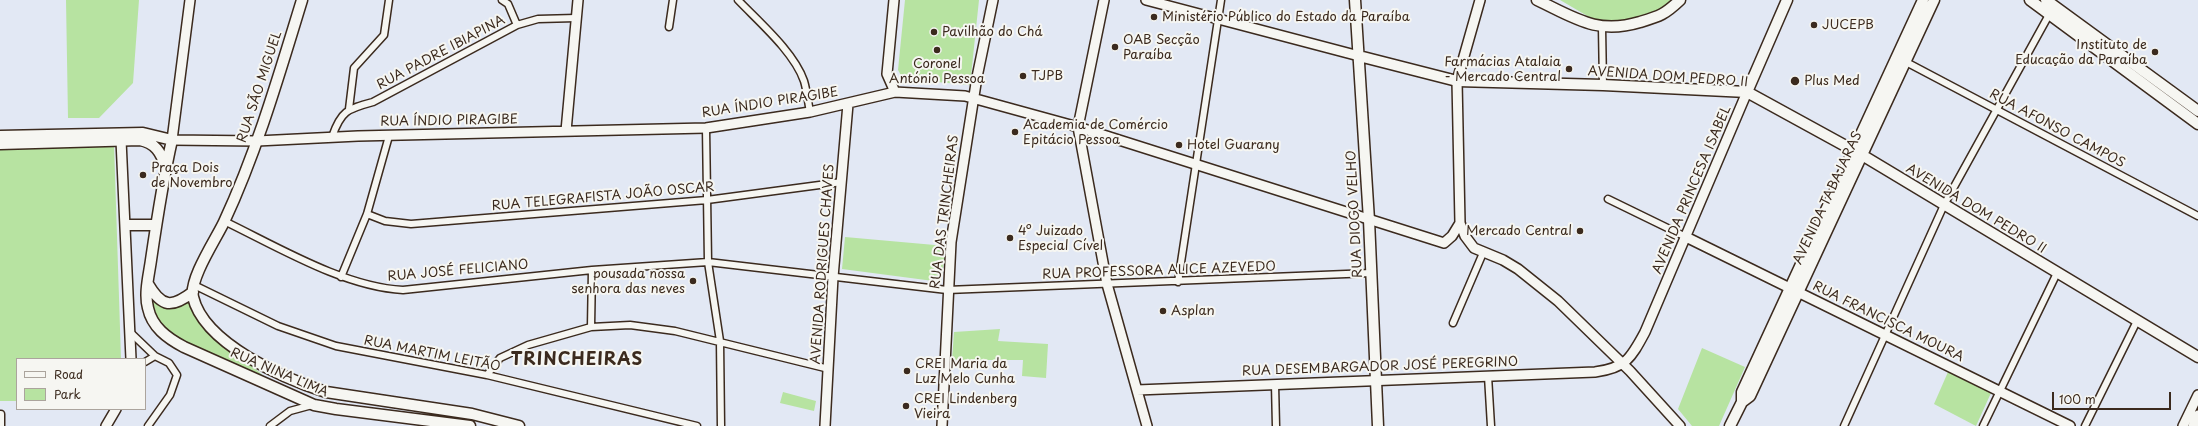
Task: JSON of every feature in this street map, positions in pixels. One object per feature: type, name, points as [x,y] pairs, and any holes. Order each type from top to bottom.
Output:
[{"type":"main road","name":"RUA SÃO MIGUEL","points":[[193,288],[224,221],[257,141],[302,0]]},
{"type":"main road","name":"RUA DIOGO VELHO","points":[[1355,0],[1369,220],[1378,426]]},
{"type":"main road","points":[[1537,0],[1572,17],[1602,27],[1634,24],[1662,16],[1680,0]]},
{"type":"main road","name":"AVENIDA PRINCESA ISABEL","points":[[1747,92],[1787,0]]},
{"type":"main road","name":"AVENIDA TABAJARAS","points":[[1742,402],[1750,396],[1799,293],[1923,0]]},
{"type":"main road","name":"AVENIDA TABAJARAS","points":[[1730,426],[1742,402],[1742,392],[1789,289],[1858,152],[1906,62],[1934,0]]},
{"type":"main road","points":[[2030,0],[2052,10],[2198,111]]},
{"type":"main road","points":[[2046,0],[2052,10],[2198,124]]},
{"type":"main road","name":"AVENIDA DOM PEDRO II","points":[[1359,56],[1457,81],[1604,84],[1747,92],[1858,152],[2198,357]]},
{"type":"main road","name":"RUA ÍNDIO PIRAGIBE","points":[[0,136],[144,132],[172,140]]},
{"type":"main road","points":[[0,144],[140,140],[154,144],[162,154],[166,168]]},
{"type":"main road","name":"RUA NINA LIMA","points":[[172,140],[156,225],[148,284],[147,301],[151,316],[157,327],[173,341],[314,405],[336,410],[470,426]]},
{"type":"main road","points":[[126,225],[156,225]]},
{"type":"main road","points":[[148,284],[154,294],[166,303],[175,304],[193,288]]},
{"type":"main road","name":"RUA NINA LIMA","points":[[193,288],[199,312],[221,335],[257,364],[295,381],[326,392],[472,414],[519,426]]},
{"type":"street","points":[[172,140],[190,0]]},
{"type":"street","points":[[332,137],[340,117],[349,109],[354,68],[384,34],[389,0]]},
{"type":"street","points":[[502,0],[508,4],[517,25]]},
{"type":"street","points":[[566,131],[578,0]]},
{"type":"street","points":[[669,27],[673,0]]},
{"type":"street","points":[[738,0],[778,43],[793,62],[804,81],[810,112]]},
{"type":"street","points":[[894,0],[887,74],[896,92]]},
{"type":"street","name":"RUA DAS TRINCHEIRAS","points":[[942,426],[947,290],[951,242],[973,97],[993,0]]},
{"type":"street","points":[[1104,0],[1078,127],[1107,284],[1146,426]]},
{"type":"street","name":"AVENIDA DOM PEDRO II","points":[[1146,0],[1359,56]]},
{"type":"street","points":[[1178,282],[1221,0]]},
{"type":"street","points":[[1480,0],[1457,81],[1460,223],[1465,236],[1474,248],[1503,260],[1558,301],[1623,364],[1680,426]]},
{"type":"street","points":[[1844,426],[1887,334],[1944,205],[2052,10]]},
{"type":"street","name":"RUA PADRE IBIAPINA","points":[[349,109],[372,102],[517,25],[538,19],[576,18]]},
{"type":"street","points":[[1602,27],[1604,84]]},
{"type":"street","name":"RUA AFONSO CAMPOS","points":[[1906,62],[1998,109],[2198,216]]},
{"type":"street","name":"RUA ÍNDIO PIRAGIBE","points":[[172,140],[257,141],[332,137],[706,128],[810,112],[896,92],[973,97],[1078,127],[1444,243],[1452,236],[1460,223]]},
{"type":"street","name":"AVENIDA PRINCESA ISABEL","points":[[1623,364],[1631,358],[1646,332],[1747,92]]},
{"type":"street","name":"AVENIDA RODRIGUES CHAVES","points":[[825,426],[833,277],[848,104]]},
{"type":"street","points":[[706,128],[708,262],[720,341],[721,426]]},
{"type":"street","points":[[341,276],[367,214],[389,136]]},
{"type":"street","points":[[121,140],[131,358]]},
{"type":"street","name":"RUA TELEGRAFISTA JOÃO OSCAR","points":[[367,214],[385,221],[411,224],[707,200],[842,182]]},
{"type":"street","name":"RUA FRANCISCA MOURA","points":[[1608,199],[1789,289],[1887,334],[2070,426]]},
{"type":"street","name":"RUA JOSÉ FELICIANO","points":[[224,221],[341,276],[381,289],[403,290],[592,270],[708,262],[833,277]]},
{"type":"street","points":[[1452,323],[1483,252]]},
{"type":"street","points":[[591,327],[592,270]]},
{"type":"street","points":[[1983,426],[2057,273]]},
{"type":"street","name":"RUA PROFESSORA ALICE AZEVEDO","points":[[833,277],[947,290],[1371,274]]},
{"type":"street","name":"RUA MARTIM LEITÃO","points":[[193,288],[278,326],[317,341],[375,354],[487,375],[697,426]]},
{"type":"street","points":[[2085,426],[2138,321]]},
{"type":"street","points":[[487,375],[495,363],[511,352],[528,345],[591,327],[630,325],[652,326],[720,341],[828,369]]},
{"type":"street","points":[[131,333],[155,356],[169,363],[177,375],[170,395],[148,426]]},
{"type":"street","points":[[146,361],[155,356]]},
{"type":"street","name":"RUA DESEMBARGADOR JOSÉ PEREGRINO","points":[[1137,390],[1376,379],[1595,372],[1623,364]]},
{"type":"street","points":[[1488,376],[1491,426]]},
{"type":"street","points":[[1275,384],[1276,426]]},
{"type":"street","points":[[2183,426],[2198,395]]},
{"type":"street","points":[[270,426],[290,411],[314,405]]},
{"type":"street","points":[[106,426],[115,410]]},
{"type":"street","points":[[1,426],[2,414]]},
{"type":"street","points":[[2193,426],[2198,415]]},
{"type":"green space","points":[[66,0],[139,0],[133,83],[99,118],[68,118]]},
{"type":"green space","points":[[905,0],[979,0],[970,85],[903,79],[898,70]]},
{"type":"green space","points":[[1560,0],[1676,0],[1659,16],[1616,24],[1596,21]]},
{"type":"green space","points":[[114,144],[121,358],[16,358],[16,401],[0,401],[0,147]]},
{"type":"green space","points":[[845,237],[946,246],[941,282],[842,269]]},
{"type":"green space","points":[[151,298],[177,308],[189,300],[196,319],[265,377],[176,338],[158,319]]},
{"type":"green space","points":[[1000,329],[998,341],[1048,344],[1046,378],[1022,376],[1023,360],[952,360],[954,332]]},
{"type":"green space","points":[[1702,348],[1745,367],[1719,426],[1692,426],[1678,409]]},
{"type":"green space","points":[[1948,372],[1991,393],[1976,426],[1934,404]]},
{"type":"green space","points":[[783,392],[816,401],[814,411],[780,403]]},
{"type":"place","name":"Ministério Público do Estado da Paraíba","points":[[1154,17]]},
{"type":"place","name":"JUCEPB","points":[[1814,25]]},
{"type":"place","name":"Pavilhão do Chá","points":[[934,32]]},
{"type":"place","name":"OAB Secção Paraíba","points":[[1115,47]]},
{"type":"place","name":"Coronel António Pessoa","points":[[937,50]]},
{"type":"place","name":"Instituto de Educação da Paraíba","points":[[2155,52]]},
{"type":"place","name":"Farmácias Atalaia - Mercado Central","points":[[1569,69]]},
{"type":"place","name":"TJPB","points":[[1023,76]]},
{"type":"place","name":"Plus Med","points":[[1795,81]]},
{"type":"place","name":"Academia de Comércio Epitácio Pessoa","points":[[1015,132]]},
{"type":"place","name":"Hotel Guarany","points":[[1179,145]]},
{"type":"place","name":"Praça Dois de Novembro","points":[[143,175]]},
{"type":"place","name":"Mercado Central","points":[[1580,231]]},
{"type":"place","name":"4º Juizado Especial Cível","points":[[1010,238]]},
{"type":"place","name":"pousada nossa senhora das neves","points":[[693,281]]},
{"type":"place","name":"Asplan","points":[[1163,311]]},
{"type":"place","name":"CREI Maria da Luz Melo Cunha","points":[[907,371]]},
{"type":"place","name":"CREI Lindenberg Vieira","points":[[906,406]]},
{"type":"district","name":"TRINCHEIRAS","points":[[577,360]]}]
